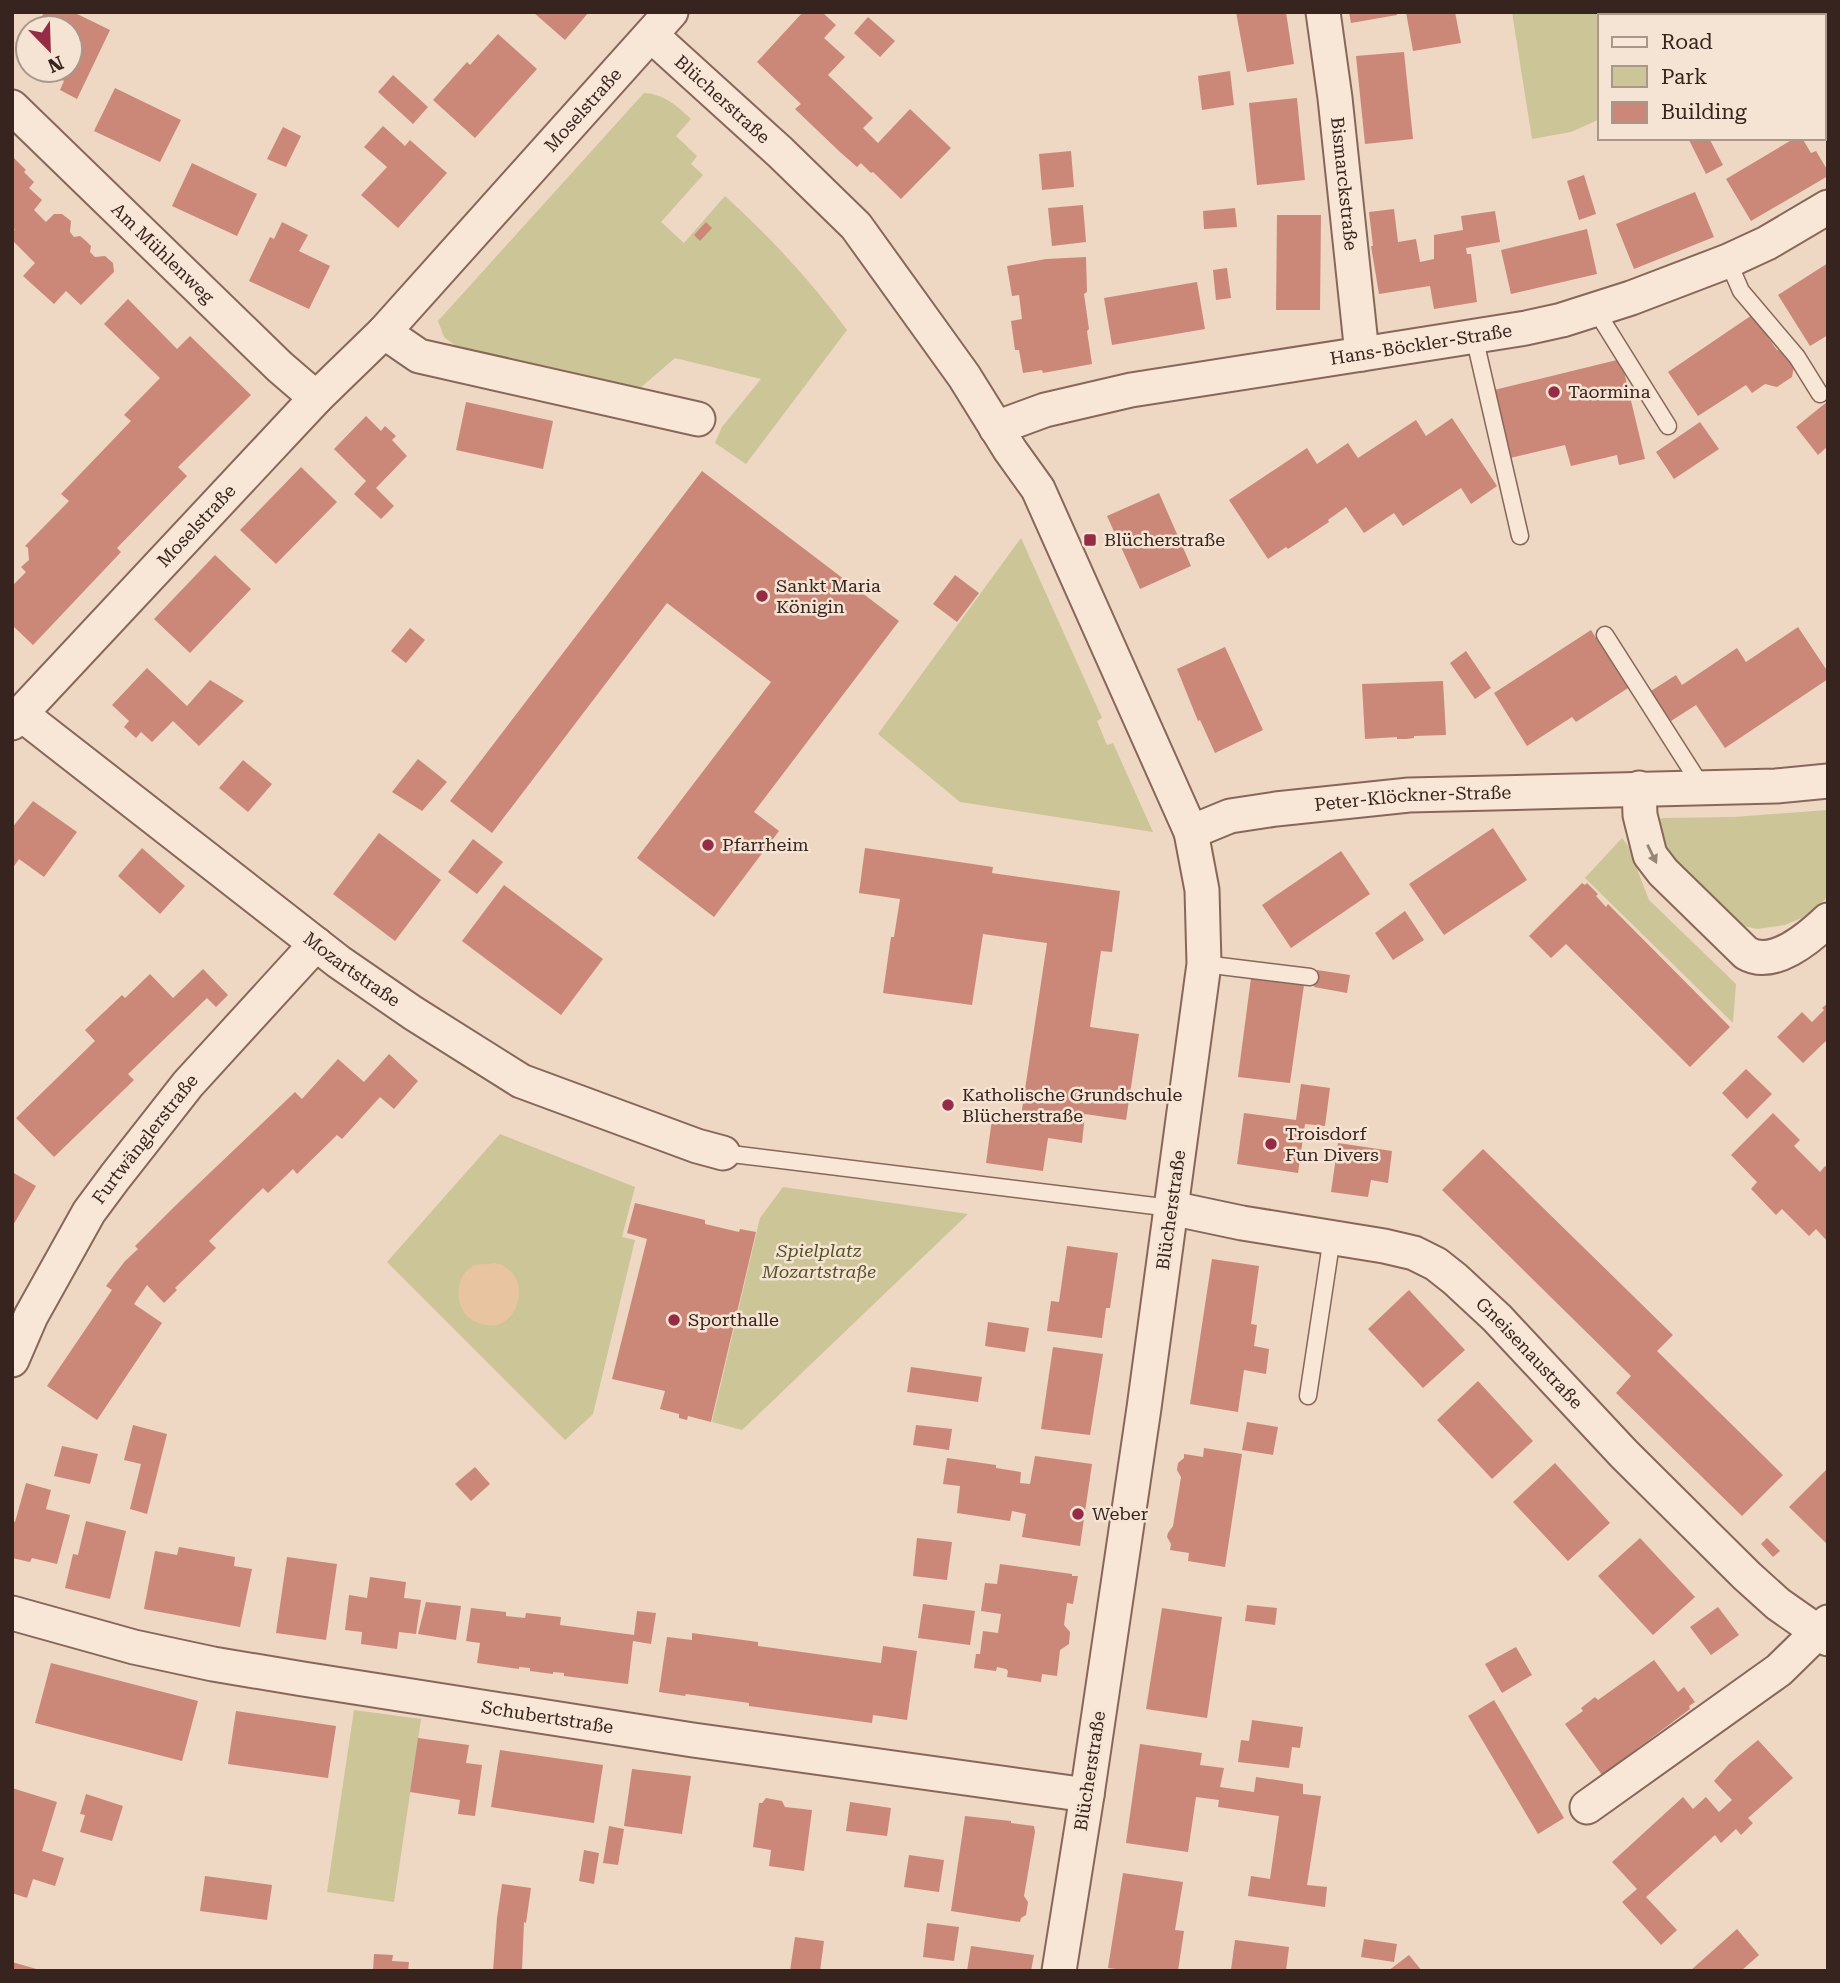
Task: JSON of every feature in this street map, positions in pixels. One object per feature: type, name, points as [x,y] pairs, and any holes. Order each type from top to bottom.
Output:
[{"type":"street","name":"Bismarckstraße","points":[[1323,12],[1335,98],[1362,354]]},
{"type":"street","name":"Moselstraße","points":[[17,719],[316,398],[384,332],[661,23]]},
{"type":"street","name":"Blücherstraße","points":[[661,23],[788,159],[856,226],[964,376],[1038,489],[1191,832],[1202,890],[1204,964],[1142,1422],[1059,1971]]},
{"type":"street","name":"Am Mühlenweg","points":[[12,107],[280,367],[316,398]]},
{"type":"street","name":"Hans-Böckler-Straße","points":[[996,428],[1045,410],[1131,390],[1562,320],[1632,298],[1728,261],[1767,243],[1828,207]]},
{"type":"street","points":[[384,332],[419,356],[697,429]]},
{"type":"street","name":"Mozartstraße","points":[[17,719],[316,944],[413,1013],[521,1081],[697,1146],[723,1153]]},
{"type":"street","name":"Peter-Klöckner-Straße","points":[[1191,832],[1230,816],[1276,808],[1409,795],[1776,786],[1828,781]]},
{"type":"street","points":[[1639,788],[1640,814],[1650,855],[1663,872],[1746,953],[1755,958],[1764,958],[1786,951],[1807,940],[1828,920]]},
{"type":"street","name":"Furtwänglerstraße","points":[[12,1360],[31,1316],[89,1212],[188,1084],[316,944]]},
{"type":"street","name":"Gneisenaustraße","points":[[1171,1208],[1414,1253],[1436,1264],[1497,1318],[1624,1454],[1747,1576],[1778,1604],[1824,1631],[1779,1670],[1587,1807]]},
{"type":"street","name":"Schubertstraße","points":[[13,1616],[134,1647],[290,1677],[694,1740],[1087,1795]]},
{"type":"lane","points":[[1728,261],[1741,291],[1797,357],[1820,394]]},
{"type":"lane","points":[[1595,309],[1668,426]]},
{"type":"lane","points":[[1474,336],[1520,536]]},
{"type":"lane","points":[[1605,635],[1702,787]]},
{"type":"lane","points":[[1204,964],[1310,977]]},
{"type":"lane","points":[[723,1153],[1171,1208]]},
{"type":"lane","points":[[1308,1396],[1332,1237]]},
{"type":"green space","points":[[1512,12],[1744,12],[1598,14],[1598,120],[1571,132],[1532,139]]},
{"type":"green space","points":[[644,93],[664,98],[691,119],[676,136],[697,156],[691,164],[703,175],[661,222],[684,243],[725,196],[789,260],[847,330],[746,464],[715,443],[722,427],[761,379],[675,358],[640,388],[456,346],[444,337],[438,321]]},
{"type":"green space","points":[[1021,538],[1102,718],[1097,721],[1107,745],[1113,743],[1153,832],[960,802],[878,734]]},
{"type":"green space","points":[[1828,810],[1828,897],[1804,917],[1785,925],[1757,929],[1739,925],[1663,858],[1655,829],[1659,819],[1663,818],[1734,817]]},
{"type":"green space","points":[[1622,838],[1628,846],[1649,900],[1736,984],[1733,1023],[1585,878]]},
{"type":"green space","points":[[500,1134],[635,1187],[622,1237],[635,1240],[593,1414],[565,1440],[387,1262]]},
{"type":"green space","name":"Spielplatz Mozartstraße","points":[[783,1187],[968,1214],[742,1430],[712,1422],[760,1218]]},
{"type":"green space","points":[[354,1710],[421,1719],[394,1902],[327,1892]]},
{"type":"sand","points":[[494,1263],[508,1268],[516,1278],[519,1290],[512,1315],[502,1323],[490,1325],[474,1321],[467,1316],[458,1294],[466,1271],[475,1265]]},
{"type":"building","points":[[73,12],[77,14],[43,14]]},
{"type":"building","points":[[533,12],[589,12],[565,40]]},
{"type":"building","points":[[803,12],[822,12],[836,25],[824,38],[845,57],[828,75],[873,118],[863,128],[878,143],[910,109],[951,148],[901,199],[873,172],[861,163],[857,167],[840,152],[795,109],[801,104],[757,62]]},
{"type":"building","points":[[1236,12],[1286,12],[1294,64],[1247,72]]},
{"type":"building","points":[[1349,12],[1397,12],[1397,15],[1351,23]]},
{"type":"building","points":[[1406,12],[1455,12],[1461,43],[1413,51]]},
{"type":"building","points":[[84,17],[110,30],[77,99],[60,90],[63,84],[84,84]]},
{"type":"building","points":[[868,17],[895,41],[880,57],[854,33]]},
{"type":"building","points":[[498,34],[537,69],[475,138],[433,100],[467,62],[470,65]]},
{"type":"building","points":[[1404,52],[1413,139],[1365,144],[1356,56]]},
{"type":"building","points":[[1230,71],[1234,105],[1202,110],[1198,76]]},
{"type":"building","points":[[393,75],[428,107],[413,124],[378,92]]},
{"type":"building","points":[[115,88],[181,120],[160,162],[94,131]]},
{"type":"building","points":[[1297,98],[1305,180],[1257,185],[1249,103]]},
{"type":"building","points":[[383,126],[405,146],[410,140],[447,173],[398,228],[361,195],[387,167],[364,147]]},
{"type":"building","points":[[283,127],[301,136],[286,167],[267,159]]},
{"type":"building","points":[[1689,140],[1710,140],[1723,165],[1706,174]]},
{"type":"building","points":[[1792,140],[1803,140],[1811,153],[1816,151],[1828,171],[1828,176],[1751,221],[1726,179]]},
{"type":"building","points":[[1071,151],[1074,187],[1042,190],[1039,154]]},
{"type":"building","points":[[12,156],[34,182],[29,188],[42,200],[34,210],[46,222],[54,214],[62,214],[71,221],[70,232],[74,237],[80,236],[86,241],[95,257],[105,256],[113,263],[114,272],[81,305],[66,291],[54,304],[23,276],[35,263],[12,240],[15,229],[12,228]]},
{"type":"building","points":[[192,163],[257,194],[237,236],[172,206]]},
{"type":"building","points":[[1584,175],[1596,214],[1579,220],[1567,181]]},
{"type":"building","points":[[1695,192],[1714,237],[1634,269],[1616,224]]},
{"type":"building","points":[[1083,205],[1086,242],[1052,246],[1048,208]]},
{"type":"building","points":[[1235,208],[1237,227],[1204,229],[1203,211]]},
{"type":"building","points":[[1394,209],[1398,242],[1416,239],[1420,262],[1434,259],[1434,235],[1463,230],[1461,216],[1495,211],[1500,242],[1466,248],[1467,254],[1471,254],[1477,302],[1434,309],[1430,286],[1379,294],[1371,246],[1369,212]]},
{"type":"building","points":[[1277,215],[1321,215],[1320,310],[1276,310]]},
{"type":"building","points":[[282,222],[308,235],[299,251],[330,266],[309,309],[249,281],[270,237],[274,239]]},
{"type":"building","points":[[706,222],[712,228],[700,241],[694,235]]},
{"type":"building","points":[[1587,229],[1597,274],[1511,294],[1501,250]]},
{"type":"building","points":[[1086,257],[1087,292],[1084,294],[1092,364],[1043,373],[1042,370],[1023,373],[1019,350],[1015,350],[1011,321],[1022,319],[1019,295],[1012,296],[1007,266],[1046,259]]},
{"type":"building","points":[[1828,263],[1828,335],[1810,346],[1778,295]]},
{"type":"building","points":[[1227,268],[1231,298],[1216,300],[1213,270]]},
{"type":"building","points":[[1197,282],[1205,329],[1112,345],[1104,298]]},
{"type":"building","points":[[128,299],[177,349],[190,336],[251,395],[178,467],[187,476],[117,548],[121,552],[33,645],[12,625],[12,586],[26,572],[21,567],[29,560],[28,548],[25,546],[69,501],[61,494],[131,421],[124,415],[160,378],[104,324]]},
{"type":"building","points":[[1752,315],[1777,350],[1784,351],[1794,366],[1792,377],[1777,387],[1765,384],[1752,393],[1746,385],[1698,416],[1668,372]]},
{"type":"building","points":[[1621,359],[1645,459],[1619,465],[1617,455],[1571,466],[1565,445],[1510,458],[1494,390]]},
{"type":"building","points":[[1828,401],[1828,446],[1818,455],[1796,427]]},
{"type":"building","points":[[466,402],[553,421],[543,469],[456,450]]},
{"type":"building","points":[[366,416],[381,431],[385,426],[396,436],[392,440],[407,456],[376,488],[394,506],[381,519],[354,494],[366,481],[334,449]]},
{"type":"building","points":[[1452,418],[1497,486],[1471,504],[1461,488],[1403,526],[1394,513],[1364,533],[1346,507],[1328,520],[1329,522],[1268,559],[1229,500],[1307,448],[1317,464],[1348,443],[1358,458],[1416,420],[1426,436]]},
{"type":"building","points":[[1700,422],[1719,449],[1674,479],[1656,452]]},
{"type":"building","points":[[301,467],[337,502],[276,564],[240,530]]},
{"type":"building","points":[[702,471],[899,621],[754,812],[779,831],[714,917],[637,858],[771,682],[667,603],[492,833],[450,801]]},
{"type":"building","points":[[1159,493],[1191,566],[1140,589],[1107,516]]},
{"type":"building","points":[[215,555],[251,589],[190,653],[154,619]]},
{"type":"building","points":[[955,575],[979,593],[957,622],[933,604]]},
{"type":"building","points":[[1798,627],[1828,672],[1828,679],[1725,748],[1696,705],[1671,721],[1651,691],[1676,675],[1682,685],[1737,648],[1746,662]]},
{"type":"building","points":[[410,628],[425,640],[406,663],[391,651]]},
{"type":"building","points":[[1591,630],[1628,688],[1576,722],[1572,717],[1527,746],[1494,693]]},
{"type":"building","points":[[1225,647],[1263,730],[1215,753],[1200,720],[1198,721],[1177,669]]},
{"type":"building","points":[[1466,651],[1491,688],[1475,699],[1450,663]]},
{"type":"building","points":[[147,668],[187,706],[210,680],[244,701],[199,746],[173,721],[152,742],[141,732],[136,738],[124,727],[129,721],[112,705]]},
{"type":"building","points":[[1443,681],[1446,735],[1365,739],[1362,684]]},
{"type":"building","points":[[418,759],[447,782],[422,811],[392,792]]},
{"type":"building","points":[[243,760],[272,784],[248,812],[219,788]]},
{"type":"building","points":[[33,801],[77,832],[44,877],[19,859],[12,869],[12,828]]},
{"type":"building","points":[[1493,828],[1527,880],[1444,935],[1409,884]]},
{"type":"building","points":[[379,833],[441,880],[395,941],[333,894]]},
{"type":"building","points":[[473,839],[503,862],[477,894],[448,872]]},
{"type":"building","points":[[142,848],[185,886],[160,914],[118,876]]},
{"type":"building","points":[[865,848],[993,867],[992,873],[1120,891],[1112,952],[1101,951],[1090,1027],[1139,1034],[1126,1120],[1085,1114],[1082,1143],[1048,1138],[1043,1171],[986,1163],[992,1119],[1020,1123],[1047,943],[983,934],[972,1005],[883,993],[900,899],[859,893]]},
{"type":"building","points":[[1341,851],[1370,894],[1291,948],[1262,905]]},
{"type":"building","points":[[1582,883],[1587,883],[1606,907],[1608,904],[1730,1027],[1690,1067],[1566,944],[1551,958],[1529,936]]},
{"type":"building","points":[[504,885],[603,959],[561,1015],[462,941]]},
{"type":"building","points":[[1405,911],[1424,940],[1393,960],[1375,933]]},
{"type":"building","points":[[203,969],[228,995],[216,1007],[207,998],[128,1074],[134,1080],[54,1157],[16,1118],[95,1041],[85,1030],[122,995],[125,998],[150,974],[173,998]]},
{"type":"building","points":[[1317,970],[1350,975],[1347,993],[1314,987]]},
{"type":"building","points":[[1251,978],[1304,985],[1290,1083],[1238,1077]]},
{"type":"building","points":[[1828,1003],[1828,1039],[1803,1063],[1777,1037],[1802,1012],[1812,1022]]},
{"type":"building","points":[[389,1054],[418,1081],[394,1109],[380,1097],[342,1139],[337,1135],[297,1174],[293,1169],[268,1193],[263,1188],[209,1241],[216,1248],[175,1288],[177,1290],[164,1303],[147,1285],[134,1304],[162,1323],[97,1420],[47,1386],[112,1290],[106,1286],[138,1249],[135,1246],[175,1206],[295,1092],[302,1099],[338,1059],[364,1082]]},
{"type":"building","points":[[1746,1069],[1772,1094],[1747,1119],[1722,1093]]},
{"type":"building","name":"Troisdorf Fun Divers","points":[[1301,1084],[1330,1088],[1325,1126],[1305,1124],[1298,1173],[1237,1164],[1244,1113],[1296,1120]]},
{"type":"building","points":[[1773,1113],[1800,1140],[1794,1146],[1820,1172],[1825,1166],[1828,1169],[1828,1242],[1816,1229],[1809,1236],[1782,1209],[1776,1215],[1751,1189],[1757,1182],[1731,1155]]},
{"type":"building","points":[[1338,1143],[1392,1151],[1388,1183],[1371,1180],[1368,1197],[1331,1192]]},
{"type":"building","points":[[1483,1149],[1673,1335],[1657,1351],[1783,1475],[1742,1516],[1616,1393],[1631,1376],[1442,1190]]},
{"type":"building","points":[[12,1172],[36,1186],[12,1227]]},
{"type":"building","name":"Sporthalle","points":[[635,1203],[705,1220],[705,1224],[739,1232],[740,1229],[756,1232],[711,1422],[688,1416],[687,1420],[679,1418],[679,1414],[660,1409],[665,1391],[612,1379],[647,1239],[627,1233]]},
{"type":"building","points":[[1067,1246],[1118,1253],[1110,1308],[1106,1308],[1102,1338],[1047,1331],[1051,1301],[1059,1302]]},
{"type":"building","points":[[1212,1259],[1259,1266],[1251,1324],[1257,1325],[1254,1346],[1269,1349],[1266,1374],[1244,1370],[1238,1412],[1190,1404]]},
{"type":"building","points":[[1409,1290],[1465,1350],[1423,1388],[1368,1329]]},
{"type":"building","points":[[988,1322],[1029,1328],[1025,1352],[985,1346]]},
{"type":"building","points":[[1053,1347],[1103,1354],[1090,1435],[1041,1429]]},
{"type":"building","points":[[911,1367],[982,1377],[978,1402],[907,1392]]},
{"type":"building","points":[[1478,1381],[1533,1441],[1492,1479],[1437,1420]]},
{"type":"building","points":[[1247,1422],[1278,1427],[1273,1455],[1242,1450]]},
{"type":"building","points":[[133,1425],[167,1434],[147,1514],[130,1509],[141,1464],[124,1460]]},
{"type":"building","points":[[916,1425],[952,1429],[949,1450],[913,1445]]},
{"type":"building","points":[[62,1446],[98,1454],[90,1484],[54,1476]]},
{"type":"building","points":[[1204,1448],[1242,1454],[1225,1567],[1188,1561],[1189,1553],[1170,1550],[1171,1544],[1167,1537],[1173,1526],[1181,1477],[1177,1470],[1178,1463],[1184,1458],[1184,1454],[1203,1457]]},
{"type":"building","points":[[1035,1456],[1092,1464],[1080,1546],[1022,1537],[1026,1514],[1012,1511],[1010,1521],[957,1513],[960,1486],[943,1484],[947,1458],[996,1465],[996,1468],[1021,1472],[1020,1483],[1030,1484]]},
{"type":"building","points":[[1555,1463],[1610,1523],[1568,1561],[1513,1502]]},
{"type":"building","points":[[475,1467],[490,1484],[471,1501],[455,1484]]},
{"type":"building","points":[[1828,1468],[1828,1545],[1789,1507]]},
{"type":"building","points":[[26,1483],[51,1490],[46,1509],[70,1515],[57,1564],[32,1558],[30,1562],[12,1558],[12,1521],[15,1522]]},
{"type":"building","points":[[86,1521],[126,1531],[110,1599],[65,1588],[73,1554],[78,1555]]},
{"type":"building","points":[[917,1538],[952,1542],[947,1580],[913,1576]]},
{"type":"building","points":[[1640,1538],[1695,1597],[1653,1635],[1598,1576]]},
{"type":"building","points":[[1767,1538],[1780,1551],[1773,1557],[1761,1544]]},
{"type":"building","points":[[179,1547],[235,1557],[234,1566],[252,1569],[240,1627],[144,1609],[155,1551],[177,1555]]},
{"type":"building","points":[[287,1557],[337,1564],[326,1640],[276,1633]]},
{"type":"building","points":[[1000,1564],[1078,1576],[1073,1604],[1067,1603],[1064,1625],[1070,1632],[1069,1644],[1060,1650],[1057,1676],[1042,1674],[1041,1682],[1007,1677],[1006,1669],[997,1667],[996,1671],[974,1668],[976,1654],[980,1654],[983,1631],[998,1633],[1001,1614],[981,1611],[985,1583],[997,1584]]},
{"type":"building","points":[[370,1577],[406,1582],[404,1598],[421,1600],[416,1634],[399,1632],[397,1649],[361,1644],[362,1632],[345,1630],[349,1595],[367,1598]]},
{"type":"building","points":[[426,1602],[461,1606],[456,1640],[418,1634]]},
{"type":"building","points":[[923,1604],[975,1611],[970,1645],[918,1638]]},
{"type":"building","points":[[1247,1605],[1277,1608],[1275,1625],[1245,1621]]},
{"type":"building","points":[[1718,1607],[1739,1635],[1711,1655],[1690,1627]]},
{"type":"building","points":[[471,1608],[506,1612],[506,1616],[525,1618],[526,1613],[561,1617],[560,1625],[634,1635],[637,1611],[656,1613],[651,1644],[633,1641],[628,1684],[564,1676],[564,1673],[530,1671],[530,1668],[477,1663],[480,1643],[466,1641]]},
{"type":"building","points":[[1162,1608],[1222,1617],[1207,1718],[1146,1709]]},
{"type":"building","points":[[692,1633],[758,1642],[758,1646],[881,1663],[883,1646],[917,1651],[907,1720],[873,1715],[872,1723],[659,1692],[667,1637],[692,1640]]},
{"type":"building","points":[[1516,1647],[1532,1675],[1502,1693],[1485,1664]]},
{"type":"building","points":[[1654,1660],[1678,1692],[1684,1687],[1695,1702],[1689,1706],[1690,1709],[1602,1775],[1565,1724],[1583,1711],[1581,1708],[1595,1697],[1598,1700]]},
{"type":"building","points":[[51,1663],[198,1701],[182,1761],[35,1723]]},
{"type":"building","points":[[1494,1700],[1564,1818],[1538,1834],[1468,1716]]},
{"type":"building","points":[[236,1711],[336,1726],[328,1778],[228,1764]]},
{"type":"building","points":[[1252,1720],[1303,1727],[1300,1748],[1292,1747],[1289,1768],[1238,1762],[1241,1740],[1249,1741]]},
{"type":"building","points":[[418,1738],[469,1745],[466,1763],[482,1765],[475,1816],[458,1814],[460,1800],[410,1792]]},
{"type":"building","points":[[1758,1740],[1793,1778],[1748,1818],[1753,1823],[1741,1835],[1736,1829],[1721,1843],[1715,1835],[1646,1897],[1677,1930],[1661,1945],[1622,1902],[1637,1889],[1612,1862],[1683,1797],[1693,1809],[1706,1797],[1719,1812],[1732,1800],[1714,1781],[1729,1764]]},
{"type":"building","points":[[1140,1744],[1202,1753],[1200,1765],[1224,1768],[1220,1787],[1254,1792],[1256,1777],[1303,1784],[1303,1794],[1321,1796],[1307,1885],[1327,1887],[1325,1907],[1248,1896],[1251,1876],[1270,1879],[1279,1816],[1218,1807],[1219,1800],[1196,1797],[1188,1852],[1126,1843]]},
{"type":"building","points":[[500,1750],[603,1765],[594,1823],[491,1807]]},
{"type":"building","points":[[632,1769],[691,1776],[682,1834],[624,1826]]},
{"type":"building","points":[[12,1788],[57,1802],[42,1851],[64,1858],[55,1886],[33,1879],[27,1898],[12,1893]]},
{"type":"building","points":[[86,1794],[123,1806],[112,1841],[80,1832],[85,1815],[80,1814]]},
{"type":"building","points":[[766,1798],[782,1801],[785,1807],[812,1810],[804,1871],[769,1866],[771,1850],[753,1847],[759,1803]]},
{"type":"building","points":[[850,1802],[891,1808],[887,1836],[846,1831]]},
{"type":"building","points":[[965,1816],[1034,1826],[1024,1896],[1028,1902],[1026,1915],[1020,1922],[951,1911]]},
{"type":"building","points":[[609,1826],[624,1829],[618,1865],[603,1863]]},
{"type":"building","points":[[584,1850],[599,1853],[594,1884],[579,1881]]},
{"type":"building","points":[[909,1855],[944,1860],[939,1892],[904,1887]]},
{"type":"building","points":[[1123,1873],[1183,1882],[1175,1930],[1184,1931],[1178,1971],[1108,1968]]},
{"type":"building","points":[[205,1876],[272,1885],[267,1920],[200,1911]]},
{"type":"building","points":[[502,1884],[531,1888],[526,1923],[524,1922],[522,1971],[493,1971]]},
{"type":"building","points":[[927,1923],[959,1927],[954,1961],[923,1957]]},
{"type":"building","points":[[1737,1929],[1759,1955],[1741,1971],[1690,1971]]},
{"type":"building","points":[[795,1937],[824,1941],[820,1971],[790,1971]]},
{"type":"building","points":[[1364,1939],[1397,1944],[1394,1962],[1361,1957]]},
{"type":"building","points":[[1235,1940],[1289,1947],[1286,1971],[1231,1970]]},
{"type":"building","points":[[971,1946],[1034,1955],[1031,1971],[967,1971]]},
{"type":"building","points":[[374,1954],[393,1955],[392,1961],[409,1962],[408,1971],[373,1971]]},
{"type":"building","points":[[1409,1955],[1422,1971],[1388,1971]]},
{"type":"building","points":[[12,1962],[40,1970],[40,1971],[12,1971]]},
{"type":"place","name":"Taormina","points":[[1554,392]]},
{"type":"place","name":"Blücherstraße","points":[[1090,540]]},
{"type":"place","name":"Sankt Maria Königin","points":[[762,596]]},
{"type":"place","name":"Pfarrheim","points":[[708,845]]},
{"type":"place","name":"Katholische Grundschule Blücherstraße","points":[[948,1105]]},
{"type":"place","name":"Troisdorf Fun Divers","points":[[1271,1144]]},
{"type":"place","name":"Sporthalle","points":[[674,1320]]},
{"type":"place","name":"Weber","points":[[1078,1514]]}]
